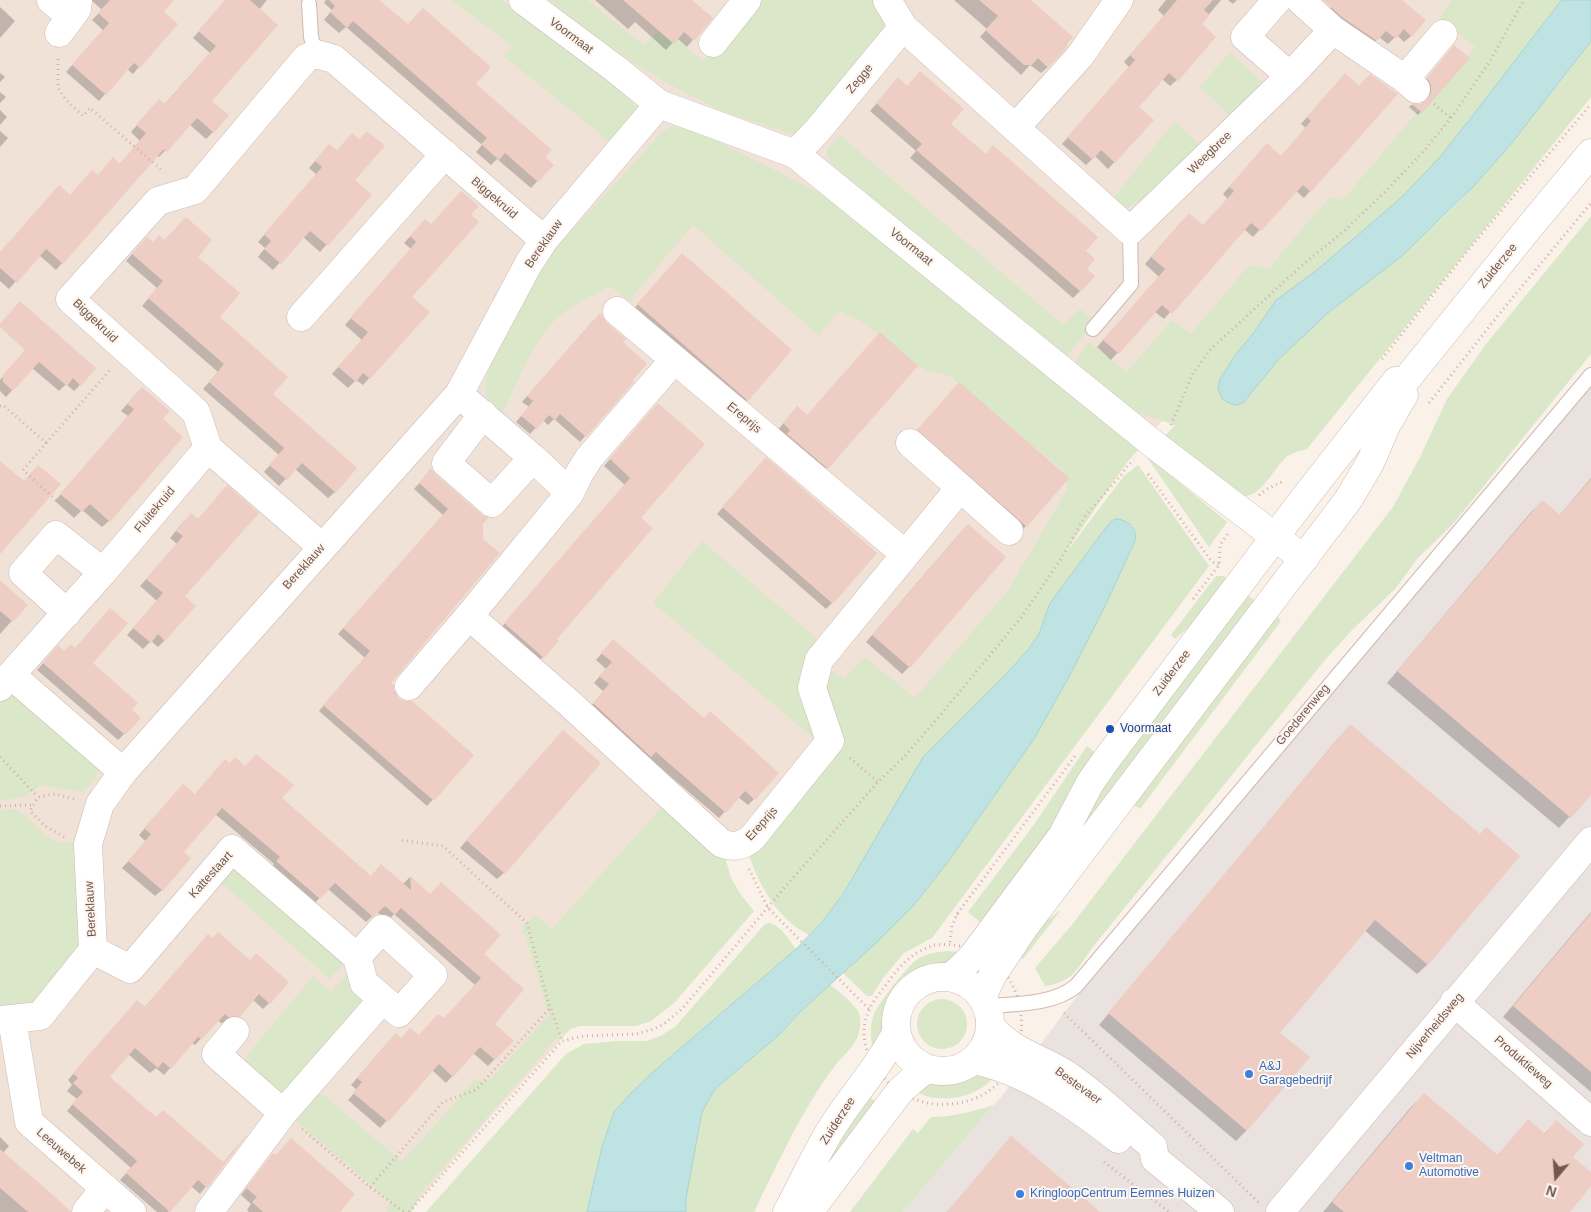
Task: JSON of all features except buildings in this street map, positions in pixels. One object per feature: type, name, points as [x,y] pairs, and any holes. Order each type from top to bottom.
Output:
[{"type":"street","name":"Voormaat","points":[[524,0],[618,70],[659,104],[795,154],[1145,437],[1304,559]]},
{"type":"street","points":[[713,43],[747,0]]},
{"type":"street","points":[[886,0],[903,27],[1130,231]]},
{"type":"street","points":[[1016,127],[1080,56],[1119,0]]},
{"type":"street","points":[[1277,0],[1245,37],[1290,76]]},
{"type":"street","points":[[1300,0],[1333,30],[1419,91],[1444,34]]},
{"type":"street","name":"Zegge","points":[[795,154],[818,131],[903,27]]},
{"type":"street","name":"Weegbree","points":[[1130,231],[1290,76],[1333,30]]},
{"type":"street","name":"Biggekruid","points":[[208,448],[196,412],[70,299],[158,201],[194,190],[306,58],[316,54],[334,58],[544,240]]},
{"type":"street","name":"Bereklauw","points":[[6,1019],[40,1016],[92,950],[88,844],[100,804],[123,772],[459,394],[529,263],[544,240],[659,104]]},
{"type":"street","name":"Zuiderzee","points":[[950,977],[972,957],[998,923],[1062,836],[1083,794],[1106,760],[1396,381],[1406,380],[1591,153]]},
{"type":"street","points":[[301,317],[444,154]]},
{"type":"street","name":"Ereprijs","points":[[617,311],[905,554]]},
{"type":"street","points":[[409,686],[570,494],[578,474],[589,458],[674,360]]},
{"type":"street","name":"Zuiderzee","points":[[986,1009],[993,974],[1025,926],[1348,500],[1361,480],[1380,443],[1390,418],[1408,389],[1406,380]]},
{"type":"street","points":[[459,394],[533,458],[570,494]]},
{"type":"street","points":[[482,414],[446,463],[492,503],[533,458]]},
{"type":"street","points":[[910,443],[1009,531]]},
{"type":"street","points":[[208,448],[322,547]]},
{"type":"street","name":"Fluitekruid","points":[[123,772],[6,681],[103,572],[208,448]]},
{"type":"street","points":[[830,741],[812,688],[819,660],[960,488]]},
{"type":"street","points":[[67,613],[23,573],[56,535],[103,572]]},
{"type":"street","name":"Ereprijs","points":[[469,616],[568,702],[715,838],[725,845],[739,845],[746,843],[752,838],[830,741]]},
{"type":"street","name":"Nijverheidsweg","points":[[1269,1207],[1454,1002],[1591,841]]},
{"type":"street","name":"Kattestaart","points":[[92,950],[130,969],[232,849],[356,957]]},
{"type":"street","points":[[382,929],[433,975],[399,1013],[364,983],[356,957],[382,929]]},
{"type":"street","points":[[950,977],[971,986],[986,1009],[985,1044],[973,1060],[959,1068],[944,1071],[920,1066],[907,1055],[898,1041],[896,1014],[901,1002],[908,991],[924,980],[950,977]]},
{"type":"street","points":[[221,1208],[283,1113],[382,1000]]},
{"type":"street","name":"Produktieweg","points":[[1454,1002],[1591,1122]]},
{"type":"street","name":"Bestevaer","points":[[986,1009],[998,1036],[1012,1046],[1067,1075],[1101,1102],[1153,1148],[1155,1158],[1217,1211]]},
{"type":"street","name":"Leeuwebek","points":[[6,1019],[29,1122],[132,1212]]},
{"type":"street","points":[[235,1031],[216,1054],[283,1113]]},
{"type":"street","name":"Zuiderzee","points":[[787,1212],[815,1156],[836,1120],[872,1073],[896,1033]]},
{"type":"street","name":"Bestevaer","points":[[973,1060],[1000,1067],[1058,1096],[1144,1159],[1155,1158]]},
{"type":"street","points":[[809,1212],[900,1091],[928,1069]]},
{"type":"street","points":[[86,1212],[105,1188]]},
{"type":"lane","points":[[308,4],[311,37],[316,54]]},
{"type":"lane","points":[[1093,329],[1131,284],[1130,231]]},
{"type":"lane","name":"Goederenweg","points":[[986,1009],[1062,995],[1076,986],[1591,374]]},
{"type":"path","points":[[1167,429],[1172,424],[1193,374],[1211,348],[1300,267],[1343,232],[1423,152],[1451,118],[1490,61],[1524,0]]},
{"type":"path","points":[[65,12],[58,88],[66,100],[83,116],[90,108],[187,192]]},
{"type":"path","points":[[1419,91],[1451,118]]},
{"type":"path","points":[[1376,366],[1469,249],[1591,104]]},
{"type":"path","points":[[56,535],[58,523],[69,512],[23,470],[127,350]]},
{"type":"path","points":[[1,405],[46,443]]},
{"type":"path","points":[[409,1212],[562,1041],[583,1036],[636,1034],[664,1024],[682,1009],[878,782],[905,756],[942,713],[1020,619],[1061,559],[1078,527],[1091,508],[1136,457],[1140,462]]},
{"type":"path","points":[[1145,470],[1212,562],[1219,565],[1220,545],[1233,527]]},
{"type":"path","points":[[1255,500],[1267,489],[1285,481],[1288,476]]},
{"type":"path","points":[[830,741],[878,782]]},
{"type":"path","points":[[0,757],[38,796]]},
{"type":"path","points":[[38,796],[55,794],[100,804]]},
{"type":"path","points":[[38,796],[30,811],[45,826],[60,836],[88,844]]},
{"type":"path","points":[[0,806],[34,805]]},
{"type":"path","points":[[400,840],[443,846],[527,923],[550,1008],[562,1041]]},
{"type":"path","points":[[739,845],[768,908],[869,1010]]},
{"type":"path","points":[[957,914],[961,917]]},
{"type":"path","points":[[866,1050],[865,1027],[869,1010],[893,975],[908,958],[918,951],[934,946],[950,945]]},
{"type":"path","points":[[1050,998],[1269,1207]]},
{"type":"path","points":[[370,1187],[443,1102],[476,1090],[550,1008]]},
{"type":"path","points":[[922,1102],[955,1104],[979,1096],[990,1090],[999,1081]]},
{"type":"path","points":[[283,1113],[370,1187],[404,1212]]},
{"type":"shaded area","points":[[0,0],[1591,0],[1591,73],[1159,424],[969,654],[726,860],[490,1117],[409,1212],[0,1212]]},
{"type":"shaded area","points":[[1591,366],[1591,1212],[903,1212],[1001,1097],[1067,1009],[1341,664]]},
{"type":"green space","points":[[452,0],[502,0],[621,91],[638,109],[611,143],[504,56],[512,46]]},
{"type":"green space","points":[[549,0],[587,0],[644,45],[664,26],[702,61],[719,46],[756,0],[877,0],[899,31],[800,136],[723,111],[677,89],[611,47]]},
{"type":"green space","points":[[1452,0],[1562,0],[1439,158],[1402,197],[1317,270],[1276,300],[1220,379],[1222,399],[1226,402],[1247,399],[1266,374],[1311,327],[1436,224],[1458,203],[1517,136],[1591,41],[1591,97],[1307,449],[1287,456],[1267,482],[1256,492],[1243,496],[1164,437],[1175,425],[1125,408],[1072,368],[1089,342],[1127,372],[1172,320],[1191,334],[1249,265],[1269,269],[1331,197],[1343,200],[1454,68],[1475,47],[1440,17]]},
{"type":"green space","points":[[1230,52],[1265,85],[1233,119],[1200,87]]},
{"type":"green space","points":[[1175,121],[1201,147],[1154,192],[1123,211],[1112,200]]},
{"type":"green space","points":[[671,127],[686,128],[699,132],[812,189],[841,206],[1140,448],[1129,459],[1061,559],[1124,476],[1138,465],[1209,566],[932,938],[904,953],[883,978],[872,996],[867,996],[843,973],[914,905],[948,862],[1034,739],[1069,677],[1105,606],[1135,541],[1135,530],[1132,525],[1107,526],[1050,603],[1039,634],[1027,651],[1006,674],[856,871],[835,905],[816,928],[809,935],[788,920],[779,911],[764,889],[748,853],[831,764],[836,755],[816,691],[832,671],[844,679],[865,657],[915,698],[1007,592],[1067,490],[1067,477],[1059,468],[950,376],[925,370],[906,358],[860,321],[839,311],[819,336],[693,225],[633,296],[631,302],[633,304],[610,286],[573,306],[559,316],[545,331],[531,354],[501,416],[491,404],[486,393],[487,374],[539,274],[555,249],[663,131]]},
{"type":"green space","points":[[840,135],[1063,325],[1080,309],[1095,321],[1063,361],[833,165],[827,155],[828,148]]},
{"type":"green space","points":[[1591,216],[1591,354],[1453,524],[1418,558],[1395,589],[1352,630],[1325,660],[1092,948],[1078,968],[1068,978],[1045,986],[1035,968],[1071,926],[1393,507],[1420,457],[1447,399],[1486,344]]},
{"type":"green space","points":[[1144,453],[1227,522],[1209,547]]},
{"type":"green space","points":[[702,541],[816,638],[803,682],[815,739],[653,603]]},
{"type":"green space","points":[[1216,576],[1224,576],[1232,582],[1204,615],[1175,639],[1171,635]]},
{"type":"green space","points":[[1242,591],[1261,605],[1006,944],[1058,851]]},
{"type":"green space","points":[[1277,616],[1281,621],[1140,809],[1129,801]]},
{"type":"green space","points":[[10,692],[100,768],[94,781],[82,792],[40,785],[31,793],[22,797],[0,800],[0,704]]},
{"type":"green space","points":[[1087,746],[1100,756],[985,926],[968,912],[1033,826]]},
{"type":"green space","points":[[664,805],[725,857],[731,878],[741,895],[754,911],[674,1003],[651,1021],[636,1026],[579,1026],[566,1031],[555,1040],[420,1194],[412,1212],[386,1212],[390,1201],[296,1121],[320,1092],[402,1162],[475,1080],[489,1081],[549,1015],[522,926],[536,915],[552,929]]},
{"type":"green space","points":[[15,809],[26,816],[47,837],[57,842],[77,842],[82,942],[38,1001],[26,1006],[0,1008],[0,810]]},
{"type":"green space","points":[[236,860],[347,959],[330,979],[218,880]]},
{"type":"green space","points":[[1061,910],[1023,959],[1017,955],[1034,930]]},
{"type":"green space","points":[[769,923],[781,930],[796,949],[654,1071],[614,1112],[602,1147],[587,1212],[426,1212],[566,1054],[584,1044],[647,1041],[675,1027],[765,924]]},
{"type":"green space","points":[[948,951],[958,952],[948,965],[919,972],[899,987],[888,1004],[883,1035],[873,1049],[871,1032],[874,1014],[888,992],[902,974],[921,957]]},
{"type":"green space","points":[[347,974],[369,998],[279,1099],[239,1065],[313,976],[331,992]]},
{"type":"green space","points":[[830,984],[848,999],[859,1013],[859,1034],[853,1046],[834,1067],[811,1101],[754,1212],[686,1212],[686,1198],[702,1112],[715,1089],[779,1035]]},
{"type":"green space","points":[[937,999],[947,999],[960,1006],[967,1019],[967,1029],[960,1042],[947,1049],[937,1049],[928,1045],[921,1038],[917,1029],[917,1019],[921,1010],[928,1003]]},
{"type":"green space","points":[[984,1073],[992,1079],[975,1092],[955,1098],[933,1098],[914,1091],[932,1083],[956,1081]]},
{"type":"green space","points":[[867,1095],[880,1105],[833,1169],[812,1181]]},
{"type":"green space","points":[[994,1105],[903,1212],[850,1212],[913,1129],[918,1133],[931,1117],[956,1115]]},
{"type":"water","points":[[1562,0],[1591,0],[1591,41],[1511,144],[1475,185],[1403,255],[1329,312],[1278,360],[1244,402],[1237,405],[1222,399],[1218,388],[1220,379],[1276,300],[1317,270],[1402,197],[1439,158]]},
{"type":"water","points":[[1119,519],[1127,522],[1134,529],[1135,541],[1069,677],[1034,739],[948,862],[914,905],[875,944],[800,1012],[779,1035],[715,1089],[702,1112],[686,1198],[686,1212],[587,1212],[602,1147],[614,1112],[654,1071],[796,949],[821,923],[843,894],[923,757],[1027,651],[1039,634],[1050,603],[1107,526],[1113,520]]},
{"type":"place","name":"Voormaat","points":[[1110,729]]},
{"type":"place","name":"A&J Garagebedrijf","points":[[1249,1074]]},
{"type":"place","name":"Veltman Automotive","points":[[1409,1166]]},
{"type":"place","name":"KringloopCentrum Eemnes Huizen","points":[[1020,1194]]}]
